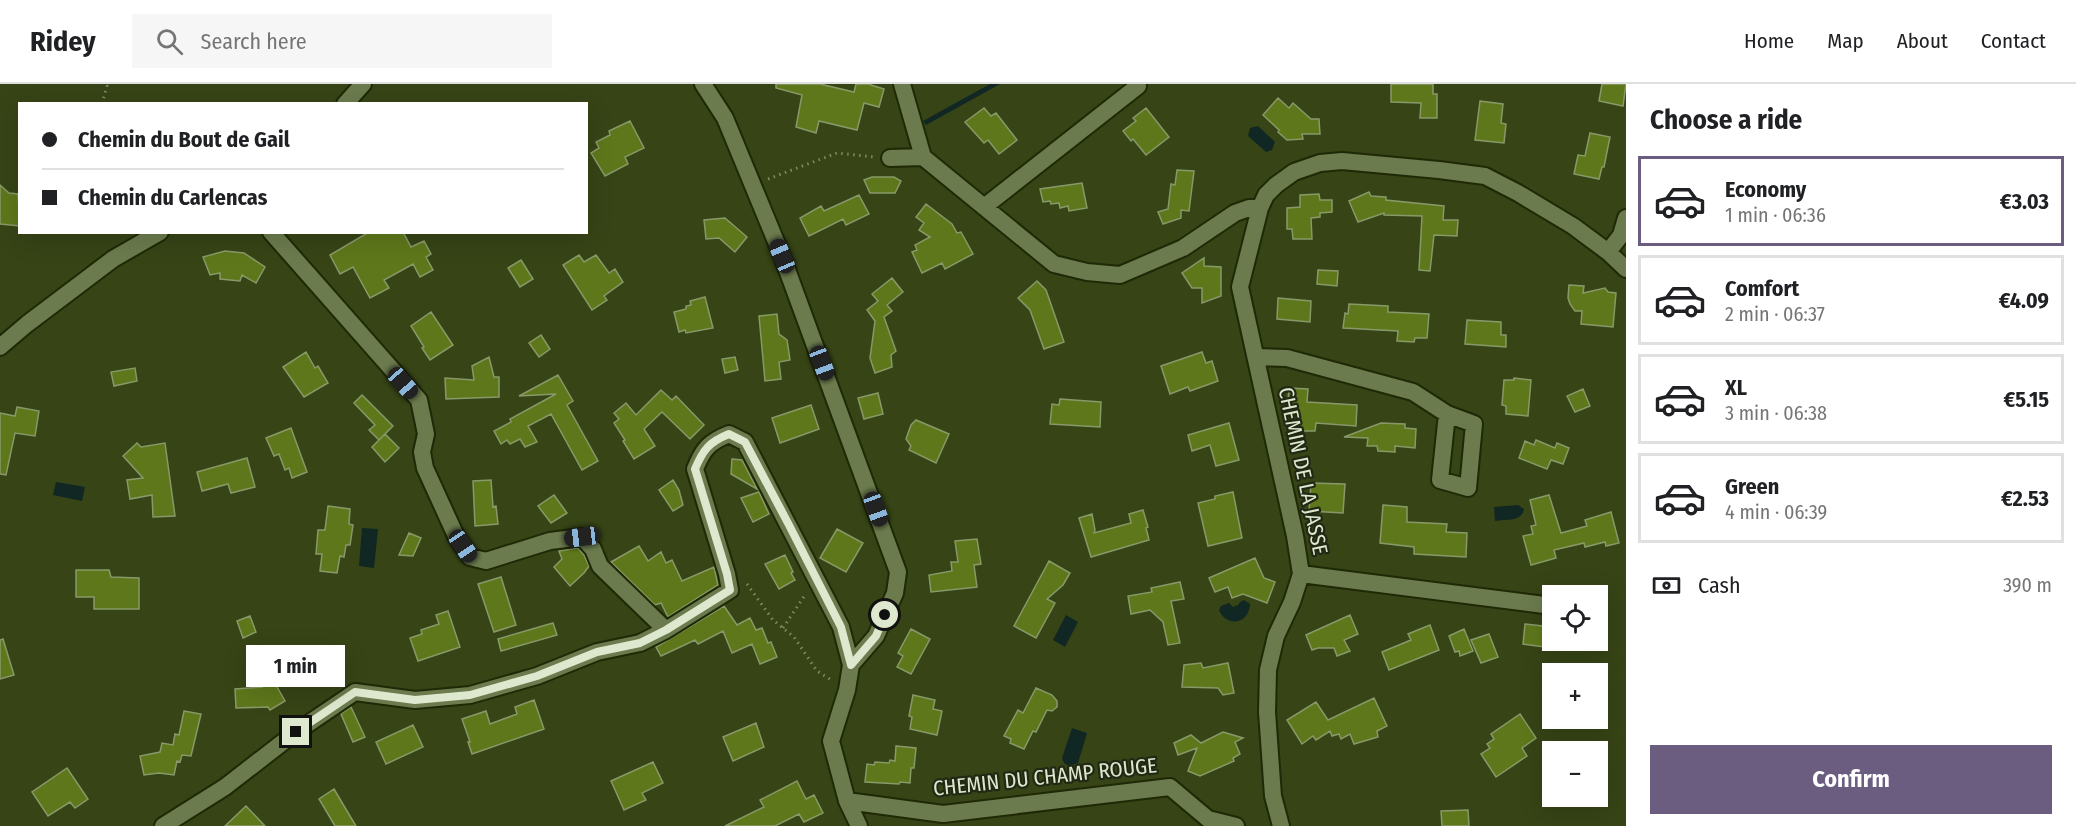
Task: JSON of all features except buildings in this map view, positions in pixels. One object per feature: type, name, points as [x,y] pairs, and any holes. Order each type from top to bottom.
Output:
[{"type":"street","points":[[347,102],[363,84]]},
{"type":"street","points":[[703,84],[725,118],[782,256],[898,572],[895,593],[876,636],[851,665]]},
{"type":"street","points":[[902,84],[923,157],[1054,264],[1087,272],[1120,275],[1183,248],[1235,213],[1249,208],[1260,208]]},
{"type":"street","points":[[984,207],[1138,86]]},
{"type":"street","points":[[891,158],[923,157]]},
{"type":"street","name":"CHEMIN DE LA JASSE","points":[[1281,826],[1274,796],[1269,743],[1268,670],[1276,636],[1293,602],[1301,574],[1295,536],[1240,287],[1260,208],[1266,195],[1276,184],[1294,172],[1320,163],[1342,161],[1485,176],[1573,226],[1626,268]]},
{"type":"street","points":[[1608,252],[1621,235],[1626,218]]},
{"type":"street","points":[[0,348],[27,324],[113,259],[157,234]]},
{"type":"street","points":[[273,234],[419,400],[426,434],[422,452],[425,468],[456,536],[470,557],[486,561],[550,541],[582,537],[593,549],[600,566],[666,630]]},
{"type":"street","points":[[1256,357],[1287,358],[1413,392],[1447,414]]},
{"type":"street","points":[[163,826],[225,787],[296,732],[355,692],[415,700],[470,695],[537,676],[597,652],[640,643],[666,630],[730,590],[695,469],[701,454],[714,440],[729,434],[745,442],[841,627],[851,665],[847,690],[831,741],[847,801],[859,826]]},
{"type":"street","points":[[1301,574],[1542,605]]},
{"type":"street","name":"CHEMIN DU CHAMP ROUGE","points":[[847,801],[943,814],[1170,787],[1208,819],[1236,826]]},
{"type":"path","points":[[102,102],[105,84]]},
{"type":"path","points":[[753,186],[780,173],[837,153],[891,158]]},
{"type":"path","points":[[727,574],[743,580],[773,620],[794,637],[818,671],[847,690]]},
{"type":"path","points":[[783,628],[817,579]]},
{"type":"water","points":[[990,84],[1000,84],[926,125],[923,121]]},
{"type":"water","points":[[1258,126],[1275,142],[1272,150],[1266,152],[1248,136],[1250,128]]},
{"type":"water","points":[[56,482],[85,487],[82,501],[53,495]]},
{"type":"water","points":[[1518,505],[1524,509],[1520,516],[1495,521],[1494,507]]},
{"type":"water","points":[[362,528],[378,529],[374,568],[359,566]]},
{"type":"water","points":[[1244,600],[1250,604],[1249,611],[1242,620],[1227,619],[1219,610],[1221,606],[1229,603],[1233,607]]},
{"type":"water","points":[[1066,615],[1078,622],[1065,647],[1053,640]]},
{"type":"water","points":[[1072,728],[1087,733],[1078,763],[1069,766],[1062,758]]},
{"type":"route","points":[[296,732],[355,692],[415,700],[470,695],[537,676],[597,652],[640,643],[666,630],[730,590],[695,469],[701,454],[714,440],[729,434],[745,442],[789,525],[841,627],[851,665],[876,636],[885,615]]}]
